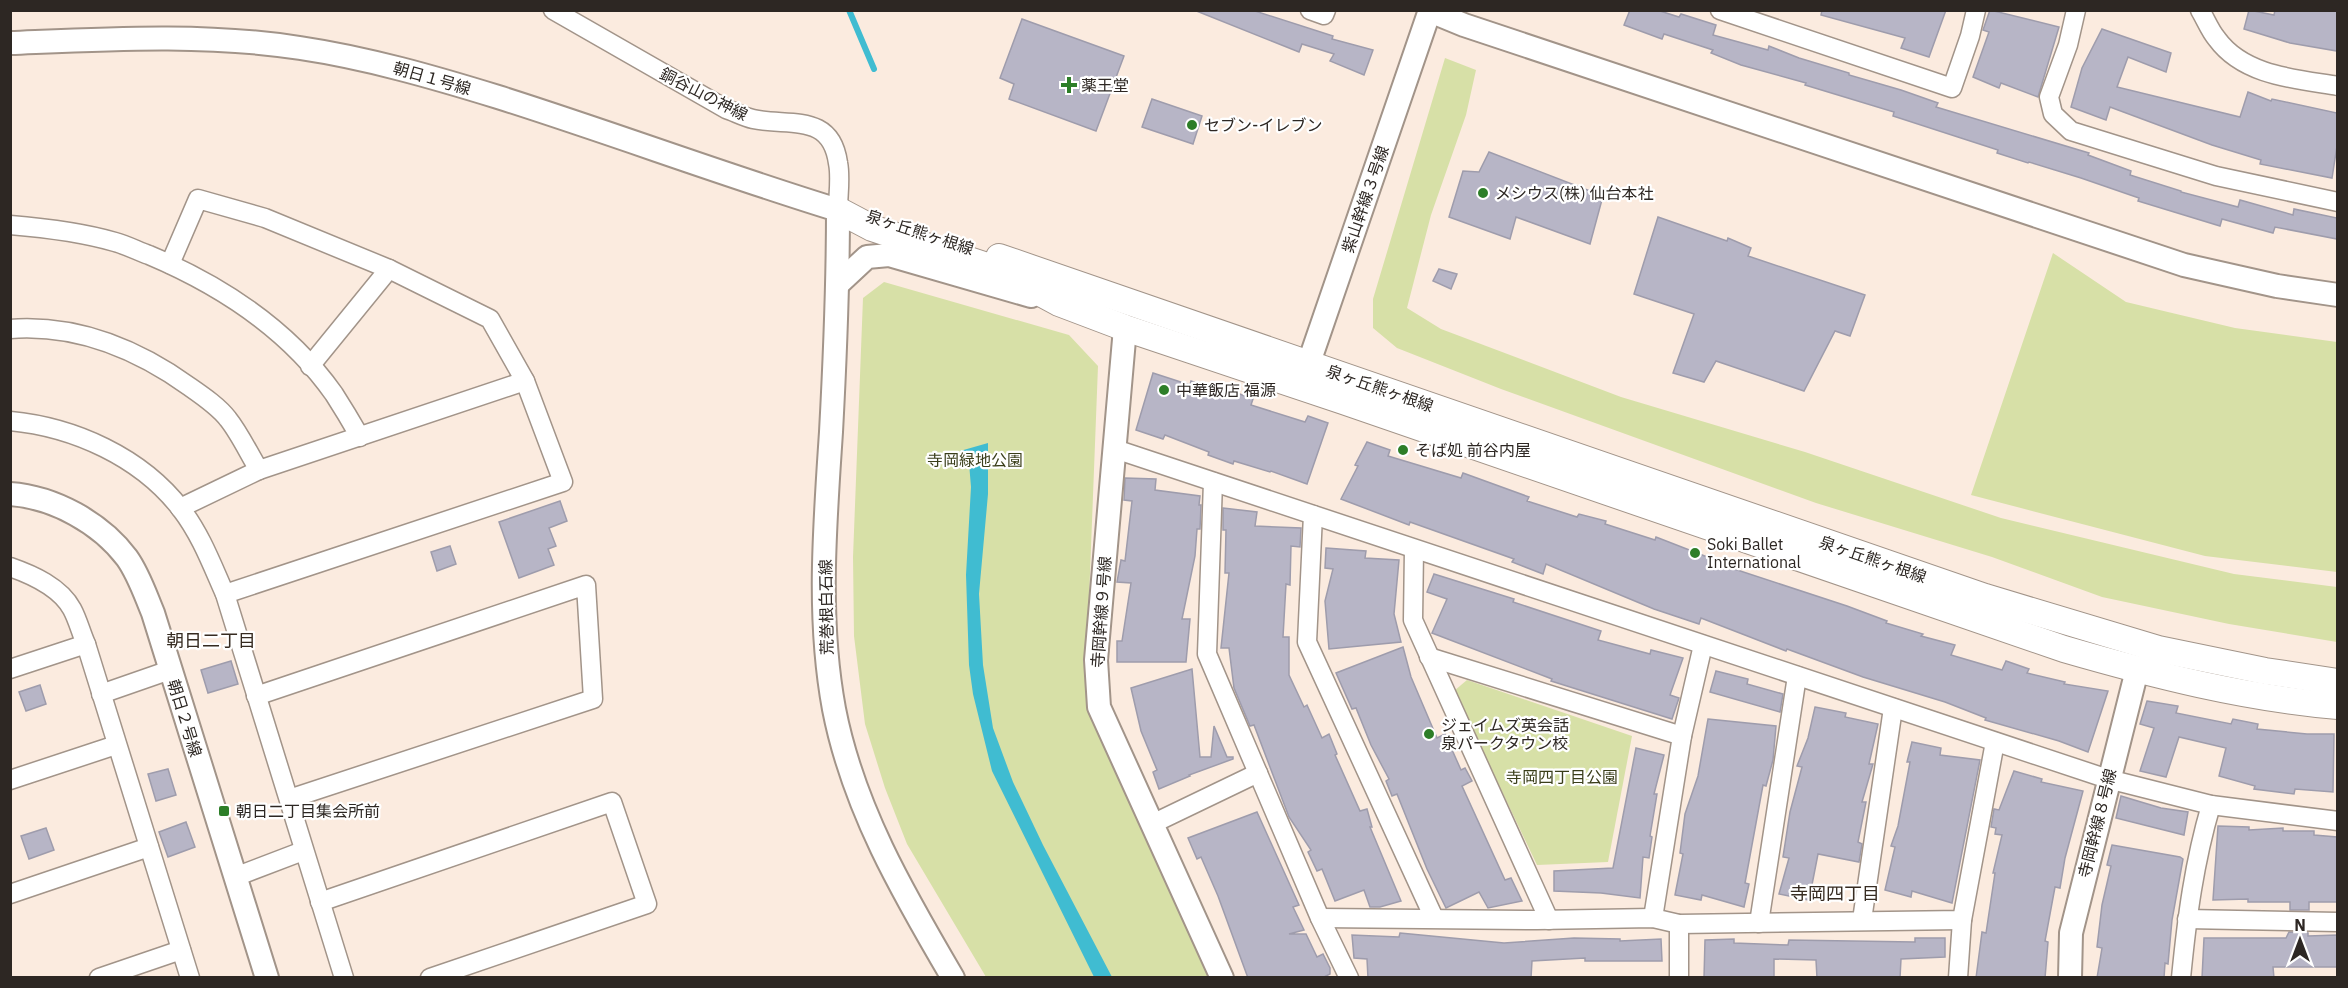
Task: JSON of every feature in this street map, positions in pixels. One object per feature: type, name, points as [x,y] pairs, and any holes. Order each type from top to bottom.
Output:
[{"type":"main road","name":"泉ヶ丘熊ヶ根線","points":[[838,210],[872,228],[996,269],[1059,303],[1125,328],[2064,650],[2136,670],[2256,696],[2337,706]]},
{"type":"main road","name":"泉ヶ丘熊ヶ根線","points":[[838,210],[875,214],[1756,520],[1985,597],[2158,648],[2253,669],[2337,682]]},
{"type":"street","name":"銅谷山の神線","points":[[553,10],[726,109],[753,119],[801,124],[820,129],[833,143],[838,163],[838,210]]},
{"type":"street","points":[[1310,10],[1324,15],[1326,10]]},
{"type":"street","points":[[1720,10],[1952,88],[1970,36],[1976,10]]},
{"type":"street","points":[[2076,10],[2068,45],[2049,97],[2053,114],[2071,131],[2216,176],[2337,202]]},
{"type":"street","points":[[2200,10],[2217,40],[2241,61],[2278,76],[2337,86]]},
{"type":"street","points":[[1430,11],[1486,33],[2184,265],[2277,286],[2337,295]]},
{"type":"street","name":"紫山幹線３号線","points":[[1300,387],[1430,11]]},
{"type":"street","name":"朝日１号線","points":[[10,43],[162,38],[232,40],[299,48],[372,61],[556,115],[838,210]]},
{"type":"street","points":[[170,264],[198,199],[265,218],[389,269],[490,319],[525,381],[563,482],[225,594]]},
{"type":"street","name":"荒巻根白石線","points":[[838,210],[838,284],[826,510],[825,633],[832,700],[857,793],[876,841],[953,978]]},
{"type":"street","points":[[10,225],[62,230],[116,242],[170,264],[236,301],[271,327],[310,366],[334,394],[360,437]]},
{"type":"street","points":[[838,284],[867,257],[890,255],[1059,303]]},
{"type":"street","points":[[310,366],[389,269]]},
{"type":"street","points":[[10,328],[33,327],[68,331],[113,344],[167,370],[228,418],[259,470]]},
{"type":"street","name":"寺岡幹線９号線","points":[[1125,328],[1096,660],[1098,707],[1222,978]]},
{"type":"street","points":[[180,508],[259,470],[525,381]]},
{"type":"street","points":[[10,421],[34,423],[98,444],[126,459],[151,479],[180,508],[203,543],[225,594],[344,978]]},
{"type":"street","points":[[1115,449],[2108,778],[2211,804],[2337,821]]},
{"type":"street","points":[[1212,482],[1207,654],[1320,918],[1349,978]]},
{"type":"street","name":"朝日２号線","points":[[10,494],[35,498],[60,507],[87,522],[111,540],[126,557],[138,577],[153,614],[267,978]]},
{"type":"street","points":[[1313,515],[1307,642],[1434,918]]},
{"type":"street","points":[[1414,549],[1413,620],[1549,920]]},
{"type":"street","points":[[10,567],[31,575],[53,588],[71,608],[86,644],[190,978]]},
{"type":"street","points":[[256,696],[586,585],[593,699],[289,800]]},
{"type":"street","points":[[10,669],[86,644]]},
{"type":"street","points":[[1653,918],[1682,736],[1703,645]]},
{"type":"street","points":[[1429,657],[1682,736]]},
{"type":"street","points":[[101,694],[170,670]]},
{"type":"street","name":"寺岡幹線８号線","points":[[2070,978],[2071,933],[2136,670]]},
{"type":"street","points":[[1759,923],[1797,676]]},
{"type":"street","points":[[1862,920],[1893,708]]},
{"type":"street","points":[[1958,978],[1962,920],[1995,742]]},
{"type":"street","points":[[10,780],[116,745]]},
{"type":"street","points":[[1152,824],[1258,773]]},
{"type":"street","points":[[320,902],[612,802],[647,904],[430,978]]},
{"type":"street","points":[[2181,978],[2197,850],[2211,804]]},
{"type":"street","points":[[10,894],[149,847]]},
{"type":"street","points":[[235,877],[303,851]]},
{"type":"street","points":[[1320,918],[1549,920],[1653,918],[1679,924],[1962,920]]},
{"type":"street","points":[[2187,919],[2337,922]]},
{"type":"street","points":[[1679,924],[1679,978]]},
{"type":"street","points":[[99,978],[181,950]]},
{"type":"green space","points":[[1445,58],[1476,70],[1466,115],[1431,215],[1407,308],[1441,329],[1621,397],[1805,452],[2001,518],[2234,574],[2337,587],[2337,642],[2229,624],[2102,597],[1992,557],[1816,503],[1501,389],[1397,348],[1373,328],[1373,299]]},
{"type":"green space","points":[[2053,253],[2126,302],[2235,328],[2337,342],[2337,572],[2205,556],[1971,495]]},
{"type":"green space","name":"寺岡緑地公園","points":[[884,282],[1069,335],[1098,366],[1087,651],[1215,977],[986,977],[907,844],[885,788],[865,724],[854,636],[853,557],[863,298]]},
{"type":"green space","name":"寺岡四丁目公園","points":[[1467,680],[1632,736],[1608,862],[1537,865],[1454,691]]},
{"type":"water","points":[[988,443],[988,494],[979,594],[983,665],[993,728],[1013,782],[1043,845],[1112,977],[1094,977],[992,771],[973,694],[969,665],[966,575],[971,487],[969,463],[960,451]]},
{"type":"building","points":[[1194,10],[1252,10],[1333,36],[1332,39],[1373,50],[1364,75],[1330,61],[1334,54],[1302,44],[1299,52]]},
{"type":"building","points":[[1630,10],[1657,10],[1679,17],[1681,14],[1716,25],[1713,35],[1768,50],[1769,46],[1849,73],[1849,75],[1938,103],[1936,107],[2089,153],[2088,155],[2131,171],[2130,175],[2181,192],[2238,207],[2240,200],[2293,215],[2294,209],[2337,218],[2337,239],[2275,227],[2273,233],[2222,219],[2220,226],[2138,201],[2139,198],[1997,153],[1998,150],[1893,116],[1894,112],[1805,85],[1806,83],[1741,65],[1711,53],[1713,50],[1664,34],[1662,39],[1624,25]]},
{"type":"building","points":[[1822,10],[1946,10],[1929,57],[1901,48],[1905,38],[1821,15]]},
{"type":"building","points":[[1990,10],[2059,27],[2038,97],[2001,83],[1999,88],[1973,77],[1989,32],[1983,30]]},
{"type":"building","points":[[2249,10],[2274,15],[2275,10],[2337,10],[2337,51],[2290,43],[2244,29]]},
{"type":"building","points":[[1022,19],[1124,56],[1096,131],[1009,99],[1014,84],[1000,78]]},
{"type":"building","points":[[2102,29],[2171,53],[2166,72],[2128,57],[2117,87],[2240,117],[2248,92],[2271,101],[2272,99],[2337,113],[2337,146],[2332,178],[2260,164],[2261,160],[2212,145],[2110,107],[2106,120],[2071,107],[2082,68]]},
{"type":"building","points":[[1152,99],[1202,116],[1193,144],[1142,127]]},
{"type":"building","points":[[1489,152],[1603,196],[1590,244],[1516,217],[1510,239],[1449,217],[1463,171],[1479,172]]},
{"type":"building","points":[[1658,217],[1727,241],[1728,238],[1751,248],[1748,256],[1865,295],[1850,336],[1835,331],[1804,391],[1716,361],[1704,382],[1673,373],[1694,314],[1634,294]]},
{"type":"building","points":[[1439,269],[1457,274],[1451,289],[1433,281]]},
{"type":"building","points":[[1153,373],[1190,385],[1191,381],[1227,394],[1229,390],[1253,399],[1251,405],[1305,422],[1308,416],[1328,423],[1307,484],[1234,461],[1233,464],[1165,435],[1163,439],[1136,430]]},
{"type":"building","points":[[1367,442],[1390,450],[1388,456],[1461,478],[1463,473],[1529,497],[1527,501],[1577,517],[1579,514],[1606,521],[1605,524],[1655,540],[1656,537],[1720,562],[1719,564],[1847,606],[1887,621],[1886,623],[1923,634],[1921,636],[1955,645],[1951,655],[2002,670],[2006,661],[2029,669],[2027,673],[2065,682],[2064,684],[2108,691],[2088,752],[2059,741],[1985,720],[1986,718],[1945,702],[1863,677],[1787,649],[1786,651],[1701,618],[1699,624],[1654,609],[1546,564],[1543,574],[1512,562],[1514,559],[1410,522],[1409,525],[1341,499]]},
{"type":"building","points":[[1125,478],[1156,479],[1155,490],[1200,496],[1200,529],[1197,529],[1195,556],[1182,619],[1190,619],[1186,662],[1117,662],[1117,641],[1122,641],[1131,583],[1117,582],[1121,560],[1125,561],[1132,501],[1124,500]]},
{"type":"building","points":[[560,501],[567,521],[549,528],[556,546],[548,549],[554,565],[519,578],[499,522]]},
{"type":"building","points":[[1223,508],[1257,512],[1255,526],[1301,528],[1300,547],[1291,546],[1290,585],[1286,584],[1283,637],[1289,637],[1289,675],[1304,707],[1307,705],[1322,738],[1329,734],[1337,754],[1335,755],[1360,811],[1367,809],[1372,827],[1370,827],[1401,901],[1380,907],[1370,907],[1364,890],[1335,901],[1322,869],[1317,871],[1308,852],[1311,850],[1289,817],[1254,725],[1250,726],[1234,688],[1229,648],[1221,648],[1229,573],[1225,573],[1226,530],[1223,530]]},
{"type":"building","points":[[450,546],[456,564],[437,571],[431,552]]},
{"type":"building","points":[[1326,548],[1366,551],[1365,558],[1399,560],[1394,614],[1401,642],[1329,649],[1325,601],[1333,569],[1325,568]]},
{"type":"building","points":[[1434,574],[1514,599],[1513,602],[1601,631],[1598,640],[1650,654],[1651,650],[1683,658],[1670,695],[1679,698],[1672,719],[1551,681],[1552,679],[1432,633],[1447,599],[1427,592]]},
{"type":"building","points":[[1403,647],[1411,677],[1437,738],[1445,734],[1461,770],[1465,768],[1472,781],[1462,786],[1505,880],[1511,878],[1522,901],[1488,908],[1479,892],[1446,908],[1427,869],[1397,794],[1392,796],[1386,781],[1389,779],[1371,745],[1356,708],[1352,709],[1336,673]]},
{"type":"building","points":[[231,661],[238,684],[208,693],[201,670]]},
{"type":"building","points":[[1192,669],[1200,757],[1211,757],[1214,726],[1227,757],[1233,757],[1233,759],[1159,789],[1153,772],[1157,770],[1141,731],[1131,688]]},
{"type":"building","points":[[1716,671],[1748,679],[1747,684],[1783,694],[1780,712],[1710,692]]},
{"type":"building","points":[[40,685],[46,704],[26,711],[19,692]]},
{"type":"building","points":[[2147,701],[2178,706],[2176,713],[2231,724],[2233,719],[2258,724],[2257,729],[2334,734],[2333,792],[2295,789],[2294,794],[2254,789],[2255,786],[2219,776],[2226,748],[2179,737],[2166,777],[2140,771],[2154,728],[2140,724]]},
{"type":"building","points":[[1815,707],[1846,713],[1845,717],[1878,724],[1869,764],[1873,764],[1862,802],[1866,802],[1858,842],[1862,844],[1859,862],[1818,854],[1809,900],[1779,894],[1789,858],[1783,857],[1790,812],[1802,767],[1797,766],[1808,738]]},
{"type":"building","points":[[1708,719],[1776,726],[1773,760],[1766,786],[1763,785],[1745,883],[1749,884],[1744,907],[1702,895],[1701,900],[1675,895],[1683,854],[1680,853],[1685,814],[1698,776]]},
{"type":"building","points":[[1912,742],[1941,748],[1940,755],[1980,760],[1952,903],[1912,891],[1911,897],[1885,890],[1895,847],[1891,846],[1898,826]]},
{"type":"building","points":[[1636,748],[1664,755],[1654,794],[1657,794],[1649,858],[1643,857],[1640,898],[1601,893],[1554,891],[1554,871],[1613,868]]},
{"type":"building","points":[[168,769],[176,795],[156,801],[148,774]]},
{"type":"building","points":[[2014,771],[2042,779],[2041,782],[2083,791],[2065,858],[2060,888],[2055,887],[2045,941],[2048,942],[2045,978],[1976,978],[1982,932],[1986,933],[1995,873],[1993,873],[2002,835],[1995,834],[1996,828],[1991,827],[1994,809],[1999,810]]},
{"type":"building","points":[[2121,796],[2161,808],[2188,812],[2184,835],[2116,818]]},
{"type":"building","points":[[1257,812],[1299,905],[1293,907],[1304,930],[1289,934],[1306,934],[1317,957],[1323,954],[1330,968],[1330,974],[1322,978],[1248,978],[1218,896],[1201,857],[1197,859],[1188,838]]},
{"type":"building","points":[[186,822],[195,847],[168,857],[159,832]]},
{"type":"building","points":[[2218,826],[2249,827],[2249,830],[2283,828],[2283,831],[2314,831],[2314,835],[2337,837],[2337,902],[2309,902],[2309,910],[2290,910],[2290,902],[2248,902],[2248,899],[2213,900]]},
{"type":"building","points":[[46,828],[54,850],[29,859],[21,836]]},
{"type":"building","points":[[2112,845],[2183,859],[2164,978],[2097,978],[2102,948],[2097,947],[2102,905],[2111,866],[2107,865]]},
{"type":"building","points":[[2289,932],[2308,933],[2308,936],[2337,935],[2337,967],[2273,967],[2274,978],[2202,978],[2204,938],[2286,938]]},
{"type":"building","points":[[1400,933],[1504,943],[1574,938],[1620,939],[1620,941],[1661,939],[1662,961],[1585,961],[1585,958],[1532,961],[1531,978],[1368,978],[1367,959],[1354,958],[1352,935],[1399,937]]},
{"type":"building","points":[[1915,938],[1945,938],[1945,957],[1901,959],[1900,978],[1817,978],[1816,960],[1774,959],[1774,978],[1704,978],[1705,940],[1734,939],[1734,943],[1788,945],[1789,940],[1915,942]]},
{"type":"waterway","points":[[849,10],[874,69]]},
{"type":"place","name":"薬王堂","points":[[1069,85]]},
{"type":"place","name":"セブン-イレブン","points":[[1192,125]]},
{"type":"place","name":"メシウス(株) 仙台本社","points":[[1483,193]]},
{"type":"place","name":"中華飯店 福源","points":[[1164,390]]},
{"type":"place","name":"そば処 前谷内屋","points":[[1403,450]]},
{"type":"place","name":"Soki Ballet International","points":[[1695,553]]},
{"type":"place","name":"ジェイムズ英会話 泉パークタウン校","points":[[1429,734]]},
{"type":"place","name":"朝日二丁目集会所前","points":[[224,811]]},
{"type":"district","name":"朝日二丁目","points":[[211,641]]},
{"type":"district","name":"寺岡四丁目","points":[[1835,894]]}]
